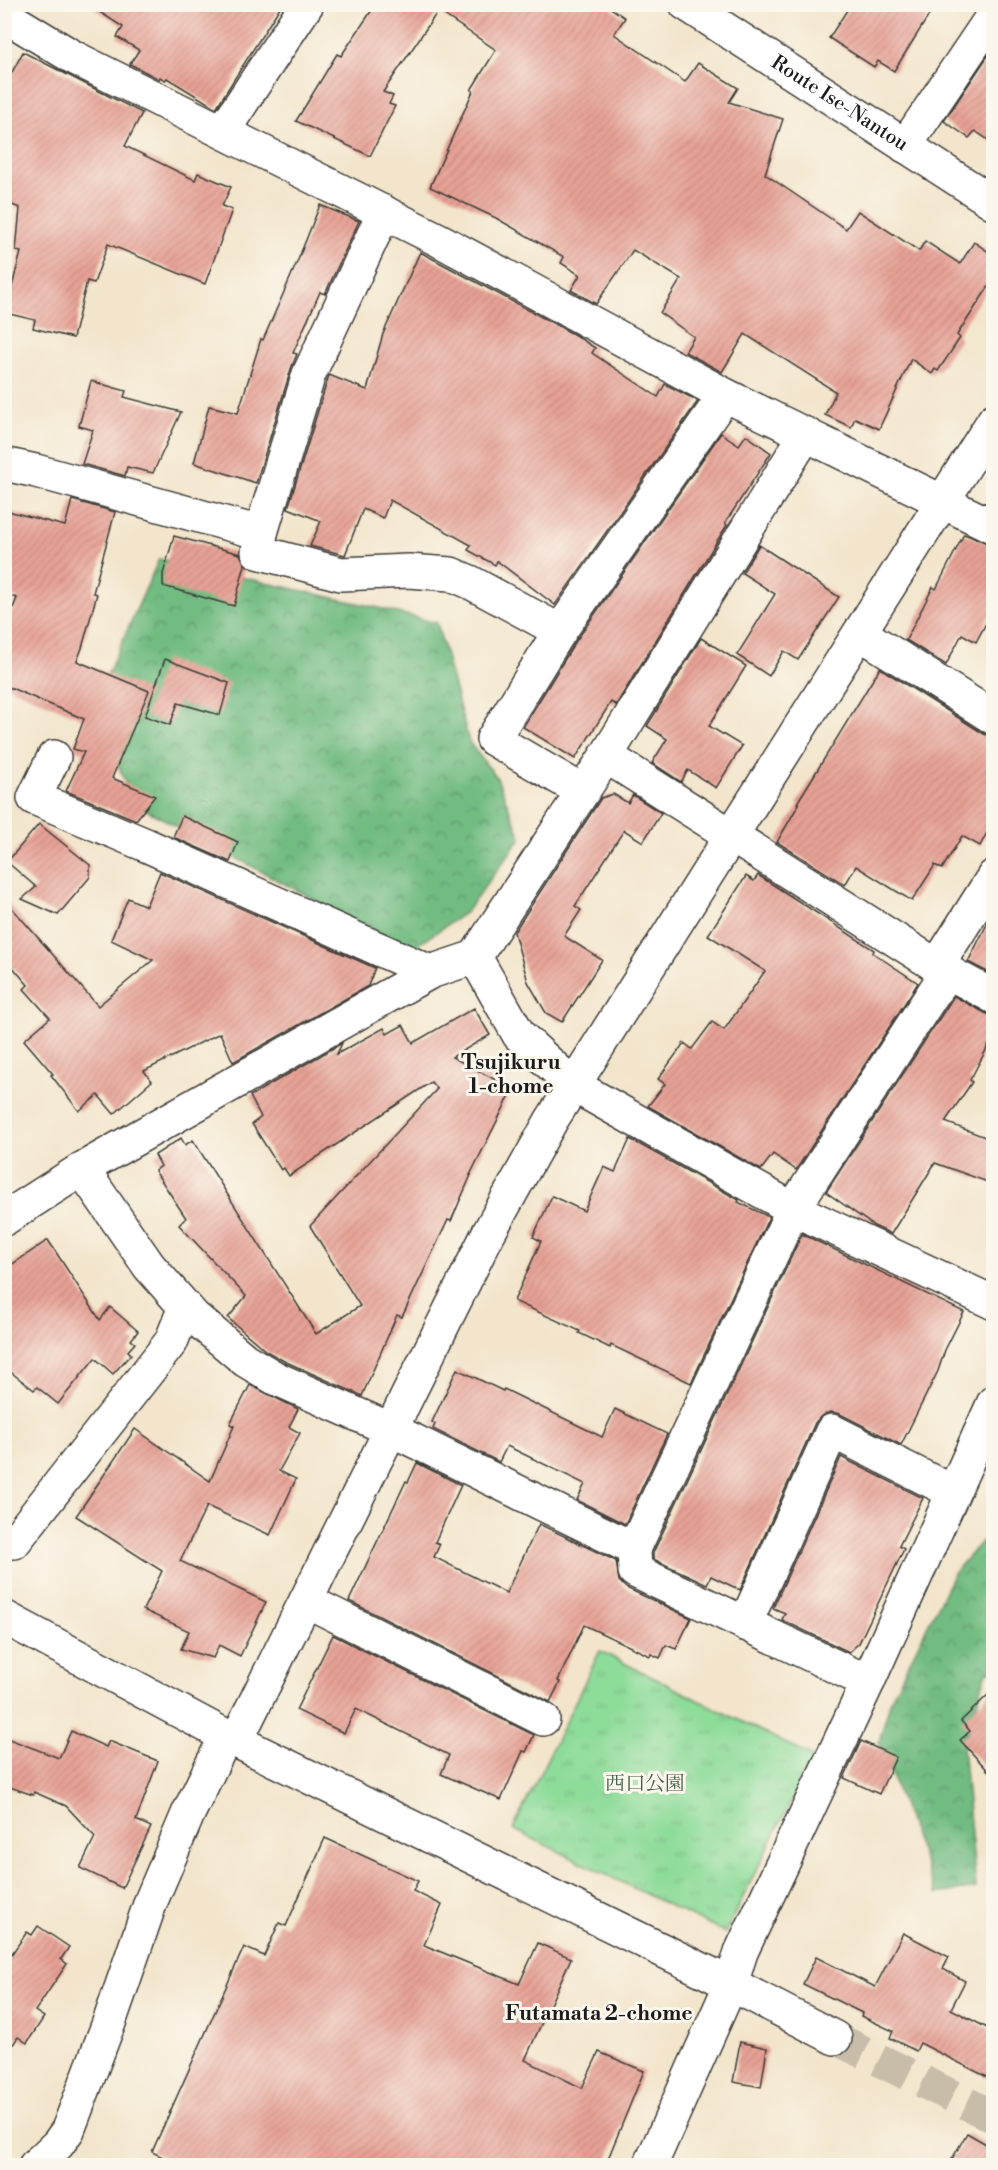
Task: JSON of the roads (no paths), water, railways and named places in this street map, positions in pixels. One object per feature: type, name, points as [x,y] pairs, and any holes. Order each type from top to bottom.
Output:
[{"type":"street","points":[[223,131],[306,4]]},
{"type":"street","name":"Route Ise-Nantou","points":[[686,4],[993,203]]},
{"type":"street","points":[[905,146],[993,14]]},
{"type":"street","points":[[4,15],[73,57],[384,212],[724,394],[993,527]]},
{"type":"street","points":[[384,212],[309,374],[261,533],[258,552],[341,574],[408,571],[451,574],[470,582],[560,632]]},
{"type":"street","points":[[582,791],[493,739],[560,632],[724,394]]},
{"type":"street","points":[[35,2166],[58,2144],[68,2130],[110,2020],[151,1901],[188,1814],[307,1601],[488,1234],[573,1085],[993,420]]},
{"type":"street","points":[[4,1219],[82,1169],[430,972],[475,957],[606,756],[806,434]]},
{"type":"street","points":[[4,464],[261,533]]},
{"type":"street","points":[[860,633],[993,718]]},
{"type":"street","points":[[606,756],[942,969],[993,997]]},
{"type":"street","points":[[54,757],[34,798],[146,845],[430,972]]},
{"type":"street","points":[[868,1682],[635,1571],[634,1549],[793,1209],[942,969],[993,876]]},
{"type":"street","points":[[475,957],[519,1035],[573,1085],[793,1209],[993,1303]]},
{"type":"street","points":[[82,1169],[149,1266],[185,1307],[245,1360],[275,1377],[392,1430],[634,1549]]},
{"type":"street","points":[[14,1542],[171,1342],[185,1307]]},
{"type":"street","points":[[650,2166],[730,1984],[741,1952],[868,1682],[993,1402]]},
{"type":"street","points":[[745,1624],[832,1431],[953,1492]]},
{"type":"street","points":[[307,1601],[543,1719]]},
{"type":"street","points":[[4,1617],[231,1738],[835,2038]]},
{"type":"tunnel","points":[[835,2038],[994,2117]]},
{"type":"district","name":"Tsujikuru 1-chome","points":[[511,1075]]},
{"type":"district","name":"Futamata 2-chome","points":[[599,2014]]},
{"type":"park label","name":"西口公園","points":[[645,1784]]}]
